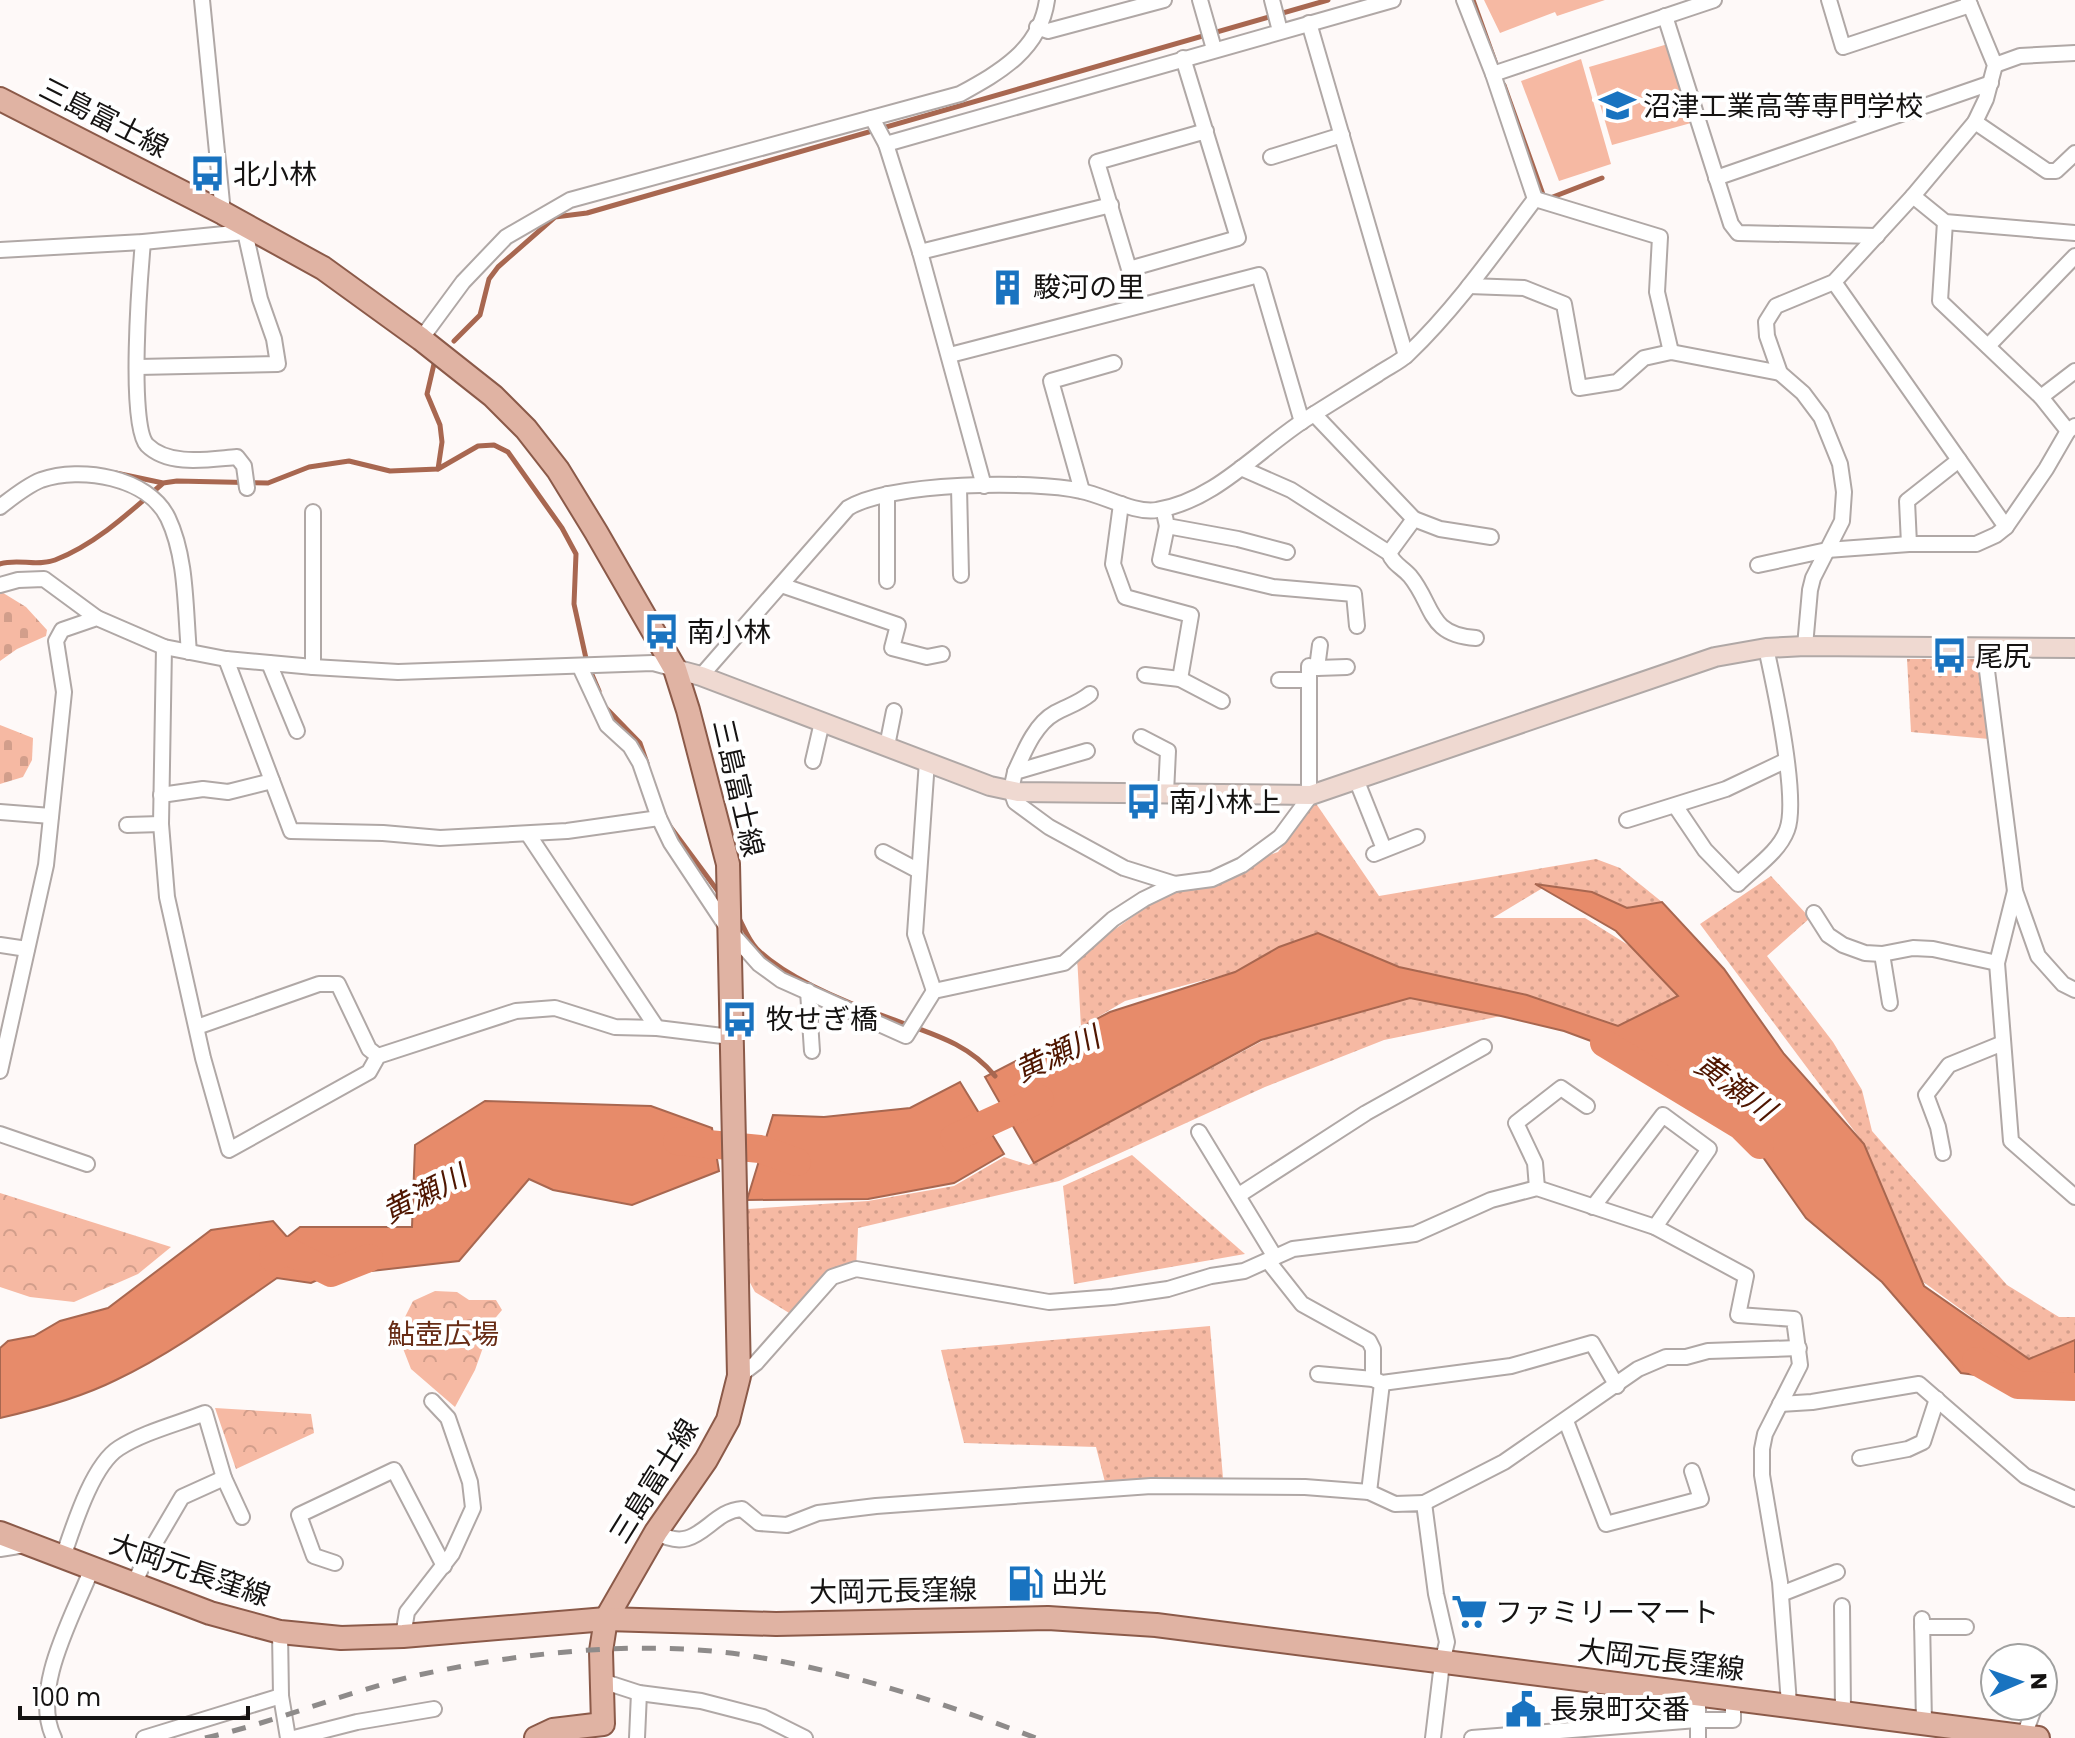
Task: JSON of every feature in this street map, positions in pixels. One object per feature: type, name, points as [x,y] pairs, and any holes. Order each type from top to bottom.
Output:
[{"type":"main road","name":"三島富士線","points":[[0,99],[323,268],[493,396],[526,429],[558,470],[675,669],[728,864],[739,1376],[728,1420],[706,1460],[656,1532],[606,1619],[601,1651],[604,1731],[553,1730],[536,1738]]},
{"type":"main road","name":"大岡元長窪線","points":[[0,1533],[210,1613],[280,1632],[341,1638],[403,1636],[606,1619],[776,1624],[1048,1618],[1156,1625],[1789,1704],[1940,1729],[2031,1737]]},
{"type":"street","points":[[202,0],[223,213]]},
{"type":"street","points":[[421,339],[463,282],[506,237],[570,200],[960,94],[1004,70],[1029,46],[1047,0]]},
{"type":"street","points":[[1037,27],[1048,31],[1164,0]]},
{"type":"street","points":[[1200,0],[1214,49]]},
{"type":"street","points":[[1272,0],[1280,31]]},
{"type":"street","points":[[886,144],[1393,0]]},
{"type":"street","points":[[1464,0],[1493,74],[1535,199]]},
{"type":"street","points":[[1493,74],[1714,0]]},
{"type":"street","points":[[1805,646],[1810,590],[1842,521],[1844,492],[1840,464],[1821,417],[1803,393],[1780,373],[1767,336],[1766,322],[1776,306],[1834,282],[1913,196],[1975,122],[1995,65],[1969,2],[1843,47],[1829,0]]},
{"type":"street","points":[[1665,16],[1731,224],[1738,233],[1877,236]]},
{"type":"street","points":[[1309,23],[1406,356]]},
{"type":"street","points":[[1995,65],[2020,56],[2075,53]]},
{"type":"street","points":[[1183,58],[1206,131],[1238,238],[1129,269],[1097,162],[1206,131]]},
{"type":"street","points":[[1716,178],[1991,83]]},
{"type":"street","points":[[872,118],[886,144],[920,252],[984,486]]},
{"type":"street","points":[[1975,122],[2047,171],[2056,171],[2075,153]]},
{"type":"street","points":[[1271,157],[1342,135]]},
{"type":"street","points":[[1913,196],[1945,222],[2075,233]]},
{"type":"street","points":[[701,676],[848,508],[868,497],[959,487],[1028,484],[1082,491],[1154,511],[1193,499],[1308,418],[1406,356],[1469,286],[1535,199]]},
{"type":"street","points":[[1535,199],[1660,237],[1657,292],[1671,352]]},
{"type":"street","points":[[920,252],[1111,205]]},
{"type":"street","points":[[1758,565],[1827,550],[1909,544],[1976,544],[2006,527],[2072,428],[1940,301],[1945,222]]},
{"type":"street","points":[[0,250],[143,242],[247,230],[260,299],[274,339],[278,364],[138,367]]},
{"type":"street","points":[[143,242],[137,308],[139,427],[146,444],[162,455],[183,460],[237,457],[244,466],[247,488]]},
{"type":"street","points":[[1988,346],[2075,256]]},
{"type":"street","points":[[950,355],[1259,275],[1308,418],[1414,519],[1440,529],[1491,537]]},
{"type":"street","points":[[1834,282],[2006,527]]},
{"type":"street","points":[[1469,286],[1524,288],[1564,304],[1579,388],[1617,382],[1644,358],[1671,352],[1780,373]]},
{"type":"street","points":[[1082,491],[1051,381],[1114,363]]},
{"type":"street","points":[[2041,397],[2075,371]]},
{"type":"street","points":[[1909,544],[1907,501],[1959,460]]},
{"type":"street","points":[[1241,468],[1291,490],[1389,553],[1392,562],[1409,574],[1433,620],[1460,637],[1476,638]]},
{"type":"street","points":[[0,507],[39,481],[56,476],[93,475],[144,491],[157,502],[168,519],[178,552],[189,652]]},
{"type":"street","points":[[959,487],[961,575]]},
{"type":"street","points":[[887,494],[887,581]]},
{"type":"street","points":[[1121,504],[1113,564],[1125,597],[1191,615],[1180,679]]},
{"type":"street","points":[[1164,508],[1167,526],[1160,560],[1273,587],[1354,594],[1357,626]]},
{"type":"street","points":[[313,512],[313,667]]},
{"type":"street","points":[[1389,553],[1414,519]]},
{"type":"street","points":[[1167,526],[1287,552]]},
{"type":"street","points":[[0,585],[18,580],[44,579],[97,618],[164,647],[226,659],[398,672],[653,663],[701,676],[990,786],[1013,781],[1087,751]]},
{"type":"street","points":[[781,585],[898,625],[892,648],[927,657],[942,654]]},
{"type":"street","points":[[0,1068],[6,1008],[27,949],[46,865],[64,692],[56,641],[62,630],[97,618]]},
{"type":"street","points":[[580,667],[607,725],[630,746],[640,763],[671,843],[729,913],[759,964],[781,980],[906,1036],[934,991],[1064,963],[1113,919],[1175,884],[1212,879],[1242,865],[1280,837],[1310,795],[1313,674],[1320,645]]},
{"type":"street","points":[[1013,781],[1166,793],[1310,795],[1715,657],[1766,648],[1805,646],[2075,648]]},
{"type":"street","points":[[164,647],[161,824],[167,897],[229,1150],[369,1072],[378,1056],[516,1011],[555,1008],[615,1027],[657,1028],[731,1037]]},
{"type":"street","points":[[1984,647],[2015,891],[2038,956],[2063,984],[2075,990]]},
{"type":"street","points":[[1676,807],[1705,850],[1738,884],[1777,847],[1788,830],[1790,811],[1779,707],[1766,648]]},
{"type":"street","points":[[226,659],[291,831],[440,838],[528,834],[659,818]]},
{"type":"street","points":[[269,663],[297,731]]},
{"type":"street","points":[[1279,680],[1347,667]]},
{"type":"street","points":[[1145,675],[1180,679],[1222,701]]},
{"type":"street","points":[[1090,694],[1077,705],[1052,714],[1038,729],[1013,781],[1015,802],[1049,827],[1124,868],[1175,884]]},
{"type":"street","points":[[887,746],[894,711]]},
{"type":"street","points":[[813,761],[822,722]]},
{"type":"street","points":[[1141,737],[1168,751],[1166,793]]},
{"type":"street","points":[[927,761],[915,934],[934,991]]},
{"type":"street","points":[[1627,820],[1726,789],[1785,761]]},
{"type":"street","points":[[1356,779],[1379,852],[1417,837]]},
{"type":"street","points":[[161,795],[203,789],[228,792],[272,781]]},
{"type":"street","points":[[0,812],[51,816]]},
{"type":"street","points":[[127,825],[161,824]]},
{"type":"street","points":[[528,834],[657,1028]]},
{"type":"street","points":[[883,852],[919,871]]},
{"type":"street","points":[[2015,891],[1997,963],[2011,1141],[2075,1197]]},
{"type":"street","points":[[1814,913],[1828,935],[1843,945],[1865,953],[1933,949],[1997,963]]},
{"type":"street","points":[[0,945],[27,949]]},
{"type":"street","points":[[1882,954],[1890,1003]]},
{"type":"street","points":[[197,1027],[319,984],[338,984],[369,1049],[378,1056]]},
{"type":"street","points":[[808,991],[812,1051]]},
{"type":"street","points":[[1943,1153],[1938,1127],[1926,1095],[1949,1065],[2003,1043]]},
{"type":"street","points":[[1239,1195],[1366,1113],[1484,1047]]},
{"type":"street","points":[[1537,1188],[1535,1163],[1516,1123],[1561,1088],[1587,1106]]},
{"type":"street","points":[[1593,1207],[1663,1115],[1709,1149],[1655,1227]]},
{"type":"street","points":[[1199,1132],[1239,1195],[1272,1259],[1302,1304],[1369,1341],[1373,1349],[1377,1381],[1369,1492]]},
{"type":"street","points":[[0,1134],[87,1164]]},
{"type":"street","points":[[739,1376],[756,1363],[832,1277],[843,1271],[871,1271],[1049,1302],[1113,1297],[1168,1289],[1211,1276],[1244,1271],[1293,1249],[1415,1234],[1491,1200],[1537,1188],[1655,1227],[1746,1276],[1738,1315],[1794,1319],[1800,1365],[1765,1434],[1762,1449],[1762,1475],[1781,1594],[1789,1704]]},
{"type":"street","points":[[1318,1374],[1377,1381],[1511,1366],[1592,1343],[1617,1386]]},
{"type":"street","points":[[656,1532],[671,1541],[687,1539],[733,1509],[742,1509],[759,1523],[787,1525],[818,1513],[876,1506],[1151,1486],[1305,1487],[1369,1492],[1395,1504],[1424,1503],[1504,1462],[1638,1369],[1666,1357],[1686,1357],[1708,1351],[1799,1348]]},
{"type":"street","points":[[1780,1404],[1812,1402],[1919,1384],[2025,1476],[2075,1499]]},
{"type":"street","points":[[1860,1458],[1908,1449],[1923,1442],[1937,1399]]},
{"type":"street","points":[[403,1636],[407,1612],[452,1554],[474,1500],[448,1418],[432,1401]]},
{"type":"street","points":[[63,1557],[79,1508],[117,1449],[205,1413],[224,1478],[242,1517]]},
{"type":"street","points":[[1566,1421],[1606,1524],[1701,1499],[1692,1471]]},
{"type":"street","points":[[335,1563],[314,1556],[299,1515],[394,1470],[444,1566]]},
{"type":"street","points":[[134,1584],[182,1497],[224,1478]]},
{"type":"street","points":[[1424,1503],[1436,1594],[1447,1642],[1433,1738]]},
{"type":"street","points":[[0,1549],[29,1545]]},
{"type":"street","points":[[54,1738],[49,1727],[49,1684],[57,1651],[92,1568]]},
{"type":"street","points":[[1781,1594],[1837,1572]]},
{"type":"street","points":[[1842,1606],[1843,1712]]},
{"type":"street","points":[[1940,1729],[1922,1623],[1966,1627]]},
{"type":"street","points":[[280,1632],[281,1696],[288,1738]]},
{"type":"street","points":[[602,1681],[639,1693],[701,1701],[751,1714],[804,1738]]},
{"type":"street","points":[[637,1738],[639,1693]]},
{"type":"street","points":[[1698,1695],[1698,1738]]},
{"type":"street","points":[[144,1738],[281,1696]]},
{"type":"street","points":[[1472,1738],[1697,1720],[1733,1720],[1733,1699]]},
{"type":"street","points":[[294,1738],[357,1722],[434,1709]]},
{"type":"green space","points":[[1484,0],[1605,0],[1557,16],[1555,12],[1500,33]]},
{"type":"green space","points":[[1668,44],[1691,123],[1612,145],[1589,67]]},
{"type":"green space","points":[[1581,59],[1611,164],[1559,181],[1521,81]]},
{"type":"green space","points":[[0,591],[26,607],[47,630],[46,636],[17,649],[0,661]]},
{"type":"green space","points":[[1907,659],[1979,659],[1989,739],[1911,732]]},
{"type":"green space","points":[[0,725],[33,738],[32,760],[23,777],[0,784]]},
{"type":"green space","points":[[1315,802],[1379,896],[1596,859],[1620,868],[1662,902],[1630,915],[1546,886],[1493,918],[1585,918],[1633,948],[1678,996],[1618,1026],[1399,967],[1318,933],[1279,947],[1235,972],[1125,1001],[1081,1027],[1077,956],[1169,891],[1278,852]]},
{"type":"green space","points":[[1771,876],[1810,918],[1767,956],[1833,1042],[1862,1090],[1872,1131],[2007,1285],[2059,1317],[2075,1317],[2075,1340],[2029,1359],[1922,1281],[1864,1144],[1700,924]]},
{"type":"green space","points":[[1410,998],[1501,1016],[1384,1040],[1265,1087],[1059,1181],[858,1228],[856,1269],[832,1277],[794,1316],[755,1292],[748,1279],[748,1209],[868,1201],[954,1186],[1004,1157],[1029,1165],[1268,1038]]},
{"type":"green space","points":[[1132,1155],[1245,1254],[1074,1284],[1063,1186]]},
{"type":"green space","points":[[0,1193],[171,1247],[138,1274],[74,1302],[30,1297],[0,1287]]},
{"type":"green space","name":"鮎壺広場","points":[[435,1291],[457,1292],[469,1300],[496,1300],[502,1310],[492,1322],[475,1370],[455,1407],[411,1369],[397,1333],[413,1301]]},
{"type":"green space","points":[[1210,1326],[1223,1478],[1107,1490],[1096,1447],[964,1443],[941,1350]]},
{"type":"green space","points":[[215,1408],[311,1414],[314,1433],[236,1469]]},
{"type":"water","points":[[1535,884],[1592,892],[1627,908],[1662,902],[1724,969],[1784,1054],[1864,1144],[1924,1286],[2029,1359],[2075,1340],[2075,1383],[2066,1387],[1961,1373],[1882,1282],[1806,1218],[1741,1126],[1626,1054],[1564,1031],[1410,998],[1261,1040],[1034,1163],[985,1077],[1110,1012],[1235,972],[1279,947],[1318,933],[1399,967],[1527,995],[1618,1026],[1678,996],[1616,931]]},
{"type":"water","points":[[960,1082],[1004,1154],[954,1183],[868,1199],[747,1200],[773,1115],[824,1117],[910,1108]]},
{"type":"water","points":[[485,1101],[651,1106],[712,1128],[719,1171],[632,1205],[553,1190],[529,1179],[459,1261],[345,1274],[314,1262],[293,1243],[322,1278],[311,1283],[277,1278],[137,1369],[74,1398],[0,1418],[0,1348],[8,1341],[34,1336],[60,1321],[108,1308],[211,1230],[273,1221],[287,1237],[300,1227],[412,1227],[415,1145]]},
{"type":"waterway","points":[[454,341],[480,315],[489,279],[498,267],[555,217],[587,213],[1328,0]]},
{"type":"waterway","points":[[1473,0],[1496,64]]},
{"type":"waterway","points":[[1504,85],[1545,200],[1602,178]]},
{"type":"waterway","points":[[434,364],[427,394],[440,425],[442,442],[438,469]]},
{"type":"waterway","points":[[116,473],[163,483],[268,483],[309,467],[349,461],[390,471],[438,469],[478,446],[494,445],[508,452],[562,528],[576,554],[574,604],[587,663],[599,691]]},
{"type":"waterway","points":[[0,564],[48,562],[70,553],[112,526],[162,484]]},
{"type":"waterway","points":[[606,708],[640,743],[647,763]]},
{"type":"waterway","points":[[669,825],[720,894]]},
{"type":"waterway","points":[[739,918],[754,946],[787,972],[844,1001],[952,1042],[975,1056],[995,1076]]},
{"type":"waterway","name":"黄瀬川","points":[[1604,1043],[1741,1126],[1760,1145]]},
{"type":"waterway","name":"黄瀬川","points":[[954,1138],[1040,1099]]},
{"type":"waterway","name":"黄瀬川","points":[[677,1141],[760,1149],[797,1162]]},
{"type":"waterway","name":"黄瀬川","points":[[273,1258],[287,1251],[331,1273],[369,1258]]},
{"type":"waterway","name":"黄瀬川","points":[[1976,1361],[2018,1385],[2075,1387]]},
{"type":"railway","points":[[205,1738],[414,1676],[541,1654],[629,1648],[715,1651],[793,1664],[899,1691],[1036,1738]]},
{"type":"place","name":"沼津工業高等専門学校","points":[[1617,106]]},
{"type":"place","name":"北小林","points":[[207,174]]},
{"type":"place","name":"駿河の里","points":[[1007,287]]},
{"type":"place","name":"南小林","points":[[661,632]]},
{"type":"place","name":"尾尻","points":[[1949,656]]},
{"type":"place","name":"南小林上","points":[[1143,802]]},
{"type":"place","name":"牧せぎ橋","points":[[740,1019]]},
{"type":"place","name":"出光","points":[[1025,1583]]},
{"type":"place","name":"ファミリーマート","points":[[1469,1612]]},
{"type":"place","name":"長泉町交番","points":[[1524,1709]]}]
